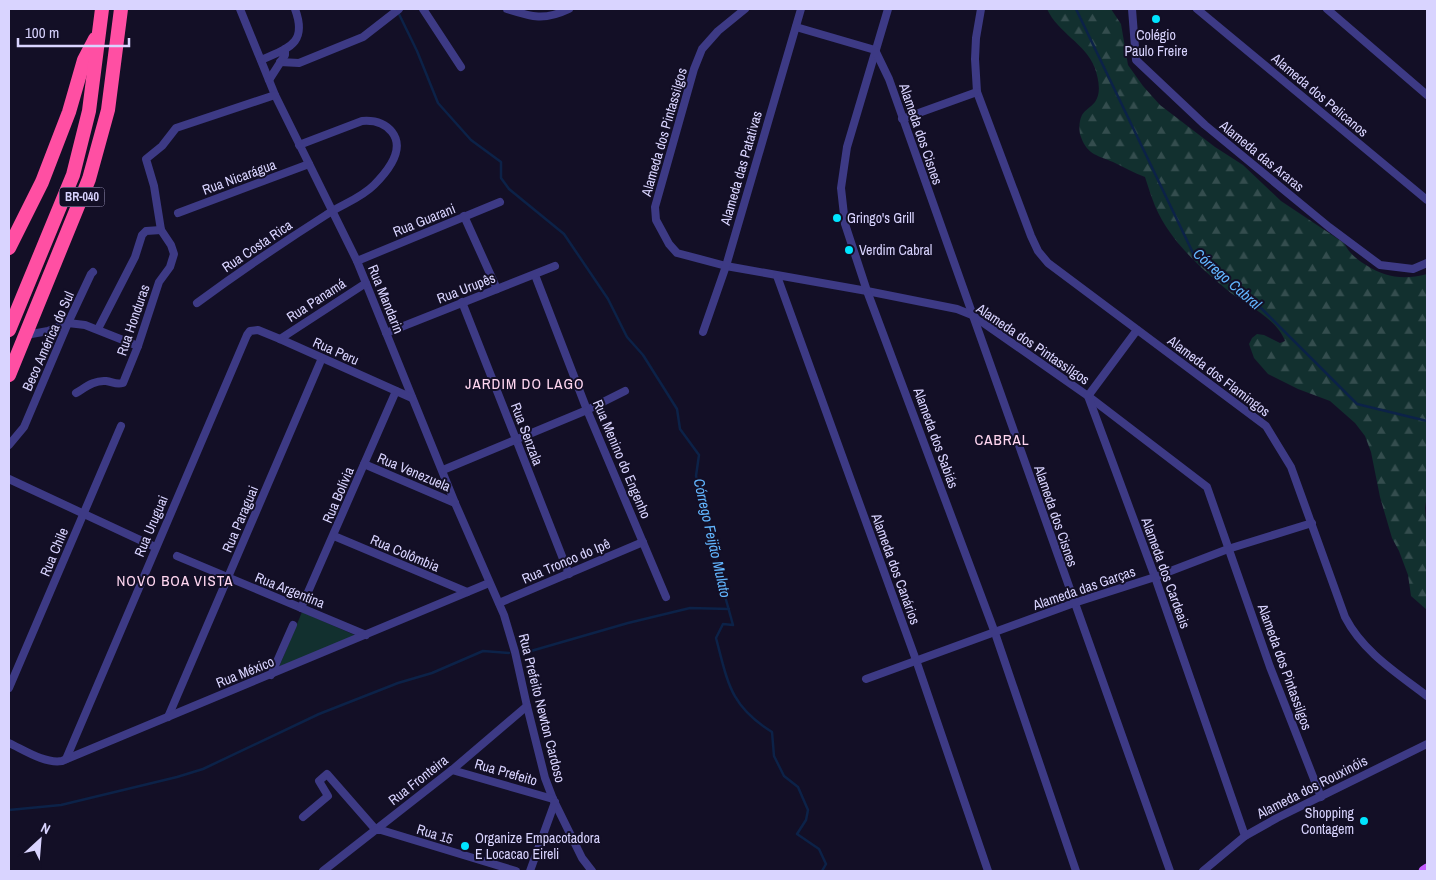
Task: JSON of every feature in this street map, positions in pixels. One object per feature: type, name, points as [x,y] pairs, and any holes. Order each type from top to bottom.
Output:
[{"type":"highway","name":"BR-040","points":[[9,330],[73,175],[89,112],[101,29],[102,9]]},
{"type":"highway","name":"BR-040","points":[[9,375],[89,179],[108,110],[121,9]]},
{"type":"highway","points":[[9,248],[42,182],[69,112],[84,60],[101,29]]},
{"type":"street","name":"Rua Mandarin","points":[[240,9],[275,95],[357,261],[455,503],[499,603]]},
{"type":"street","points":[[261,60],[284,49],[295,41],[300,27],[295,9]]},
{"type":"street","points":[[280,62],[299,63],[363,37],[399,9]]},
{"type":"street","points":[[423,9],[462,67]]},
{"type":"street","points":[[507,9],[533,17],[555,14],[569,9]]},
{"type":"street","name":"Alameda dos Pintassilgos","points":[[746,9],[718,31],[702,49],[694,69],[655,207],[656,220],[669,244],[678,253],[726,266],[868,291],[957,309],[972,315],[1088,396],[1206,487],[1270,666],[1321,797]]},
{"type":"street","name":"Alameda das Patativas","points":[[703,332],[726,266],[801,9]]},
{"type":"street","name":"Alameda dos Sabiás","points":[[888,9],[847,147],[841,188],[845,224],[995,634],[1076,871]]},
{"type":"street","name":"Alameda dos Flamingos","points":[[981,9],[976,38],[977,92],[1030,236],[1038,251],[1048,263],[1266,426],[1291,467],[1351,630],[1371,652],[1427,696]]},
{"type":"street","name":"Alameda das Araras","points":[[1132,9],[1136,60],[1205,125],[1329,227],[1380,265],[1413,269],[1427,263]]},
{"type":"street","name":"Alameda dos Pelicanos","points":[[1197,9],[1427,200]]},
{"type":"street","points":[[1327,9],[1427,95]]},
{"type":"street","points":[[796,27],[876,50]]},
{"type":"street","points":[[269,80],[285,54],[284,49]]},
{"type":"street","name":"Alameda dos Cisnes","points":[[876,50],[889,79],[1170,871]]},
{"type":"street","points":[[902,119],[977,92]]},
{"type":"street","name":"Rua Honduras","points":[[76,393],[93,382],[107,381],[121,384],[138,346],[159,282],[170,267],[174,254],[171,244],[161,230],[154,186],[145,162],[147,158],[162,146],[176,128],[275,95]]},
{"type":"street","name":"Rua Costa Rica","points":[[197,303],[255,261],[332,210],[360,197],[382,177],[395,157],[396,142],[393,134],[386,127],[371,120],[356,123],[299,145]]},
{"type":"street","name":"Rua Nicarágua","points":[[178,213],[309,164]]},
{"type":"street","name":"Rua Guarani","points":[[357,261],[500,202]]},
{"type":"street","points":[[464,216],[497,289]]},
{"type":"street","points":[[98,329],[135,257],[142,235],[146,231],[161,230]]},
{"type":"street","name":"Rua Urupês","points":[[386,333],[554,266]]},
{"type":"street","name":"Beco América do Sul","points":[[9,445],[24,427],[68,323],[93,272]]},
{"type":"street","name":"Rua Menino do Engenho","points":[[534,275],[587,410],[666,597]]},
{"type":"street","name":"Alameda dos Canários","points":[[777,276],[916,660],[988,871]]},
{"type":"street","name":"Rua Panamá","points":[[280,339],[366,283]]},
{"type":"street","name":"Rua Senzala","points":[[462,302],[569,574]]},
{"type":"street","points":[[26,335],[48,331],[68,323],[98,329],[138,346]]},
{"type":"street","name":"Rua Peru","points":[[250,331],[258,330],[280,339],[412,398]]},
{"type":"street","points":[[1088,396],[1137,330]]},
{"type":"street","name":"Rua Uruguai","points":[[66,759],[155,547],[250,331]]},
{"type":"street","name":"Rua Paraguai","points":[[168,717],[322,358]]},
{"type":"street","name":"Rua Bolívia","points":[[302,608],[396,391]]},
{"type":"street","points":[[443,470],[587,410],[625,391]]},
{"type":"street","name":"Alameda dos Cardeais","points":[[1088,396],[1155,577],[1245,836]]},
{"type":"street","name":"Rua Chile","points":[[9,688],[121,426]]},
{"type":"street","name":"Rua Venezuela","points":[[364,464],[455,503]]},
{"type":"street","points":[[9,479],[155,547]]},
{"type":"street","name":"Alameda das Garças","points":[[866,679],[995,634],[1074,603],[1155,577],[1228,549],[1312,523]]},
{"type":"street","name":"Rua Colômbia","points":[[334,536],[466,592]]},
{"type":"street","name":"Rua Tronco do Ipê","points":[[499,603],[643,542]]},
{"type":"street","name":"Rua Argentina","points":[[177,556],[366,635]]},
{"type":"street","name":"Rua México","points":[[9,743],[45,759],[58,761],[66,759],[489,583]]},
{"type":"street","name":"Rua Prefeito Newton Cardoso","points":[[499,603],[515,652],[526,706],[545,778],[582,858],[592,871]]},
{"type":"street","points":[[271,674],[293,625]]},
{"type":"street","name":"Rua Fronteira","points":[[323,871],[452,770],[526,706]]},
{"type":"street","name":"Alameda dos Rouxinóis","points":[[1203,871],[1245,836],[1427,743]]},
{"type":"street","name":"Rua Prefeito","points":[[452,770],[554,800]]},
{"type":"street","points":[[303,817],[328,796],[318,780],[327,774],[376,830]]},
{"type":"street","points":[[530,871],[554,800]]},
{"type":"street","name":"Rua 15","points":[[376,830],[516,871]]},
{"type":"green space","points":[[1047,9],[1111,9],[1121,24],[1128,65],[1160,105],[1215,147],[1243,165],[1281,201],[1344,243],[1353,255],[1366,265],[1381,273],[1395,277],[1427,274],[1427,495],[1425,508],[1427,610],[1411,596],[1408,575],[1392,538],[1380,497],[1371,452],[1365,436],[1355,423],[1330,401],[1298,389],[1268,374],[1254,358],[1249,344],[1257,334],[1264,335],[1280,343],[1285,341],[1275,325],[1226,289],[1205,271],[1176,241],[1161,218],[1145,177],[1092,153],[1085,146],[1079,127],[1083,113],[1097,98],[1099,85],[1095,68],[1091,59],[1058,25]]},
{"type":"green space","points":[[302,612],[357,636],[279,667]]},
{"type":"waterway","name":"Córrego Cabral","points":[[1076,9],[1193,253],[1251,298],[1357,404],[1427,421]]},
{"type":"waterway","name":"Córrego Feijão Mulato","points":[[398,12],[417,51],[438,103],[471,140],[501,162],[501,178],[509,189],[564,234],[608,299],[627,337],[643,355],[677,409],[680,429],[699,455],[696,476],[707,512],[720,578],[733,625],[723,624],[716,638],[728,681],[739,703],[747,713],[772,732],[774,756],[784,776],[798,787],[808,810],[806,820],[797,834],[819,849],[826,864],[822,871]]},
{"type":"waterway","points":[[531,651],[628,623],[690,608],[729,609]]},
{"type":"waterway","points":[[9,810],[61,805],[203,769],[319,714],[398,683],[432,673],[483,651],[509,653]]},
{"type":"place","name":"Colégio Paulo Freire","points":[[1156,19]]},
{"type":"place","name":"Gringo's Grill","points":[[837,218]]},
{"type":"place","name":"Verdim Cabral","points":[[849,250]]},
{"type":"place","name":"Shopping Contagem","points":[[1364,821]]},
{"type":"place","name":"Organize Empacotadora E Locacao Eireli","points":[[465,846]]},
{"type":"district","name":"JARDIM DO LAGO","points":[[525,384]]},
{"type":"district","name":"CABRAL","points":[[1002,440]]},
{"type":"district","name":"NOVO BOA VISTA","points":[[175,581]]}]
